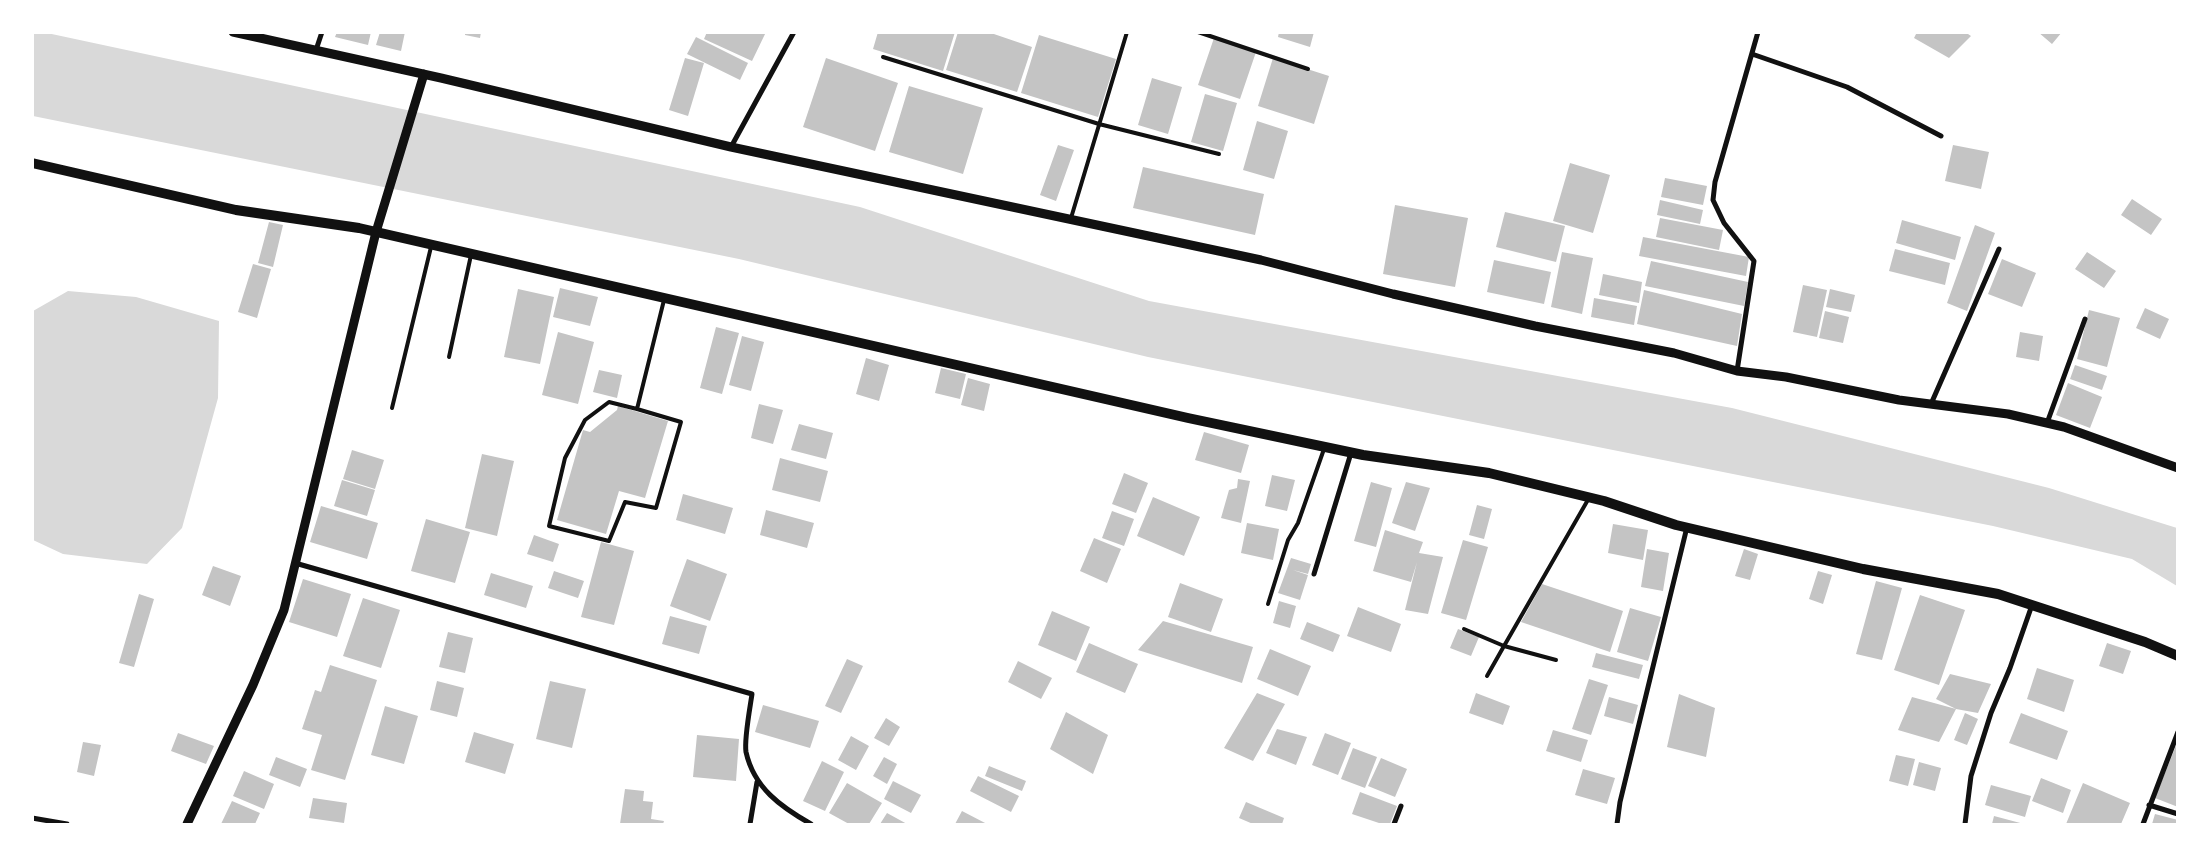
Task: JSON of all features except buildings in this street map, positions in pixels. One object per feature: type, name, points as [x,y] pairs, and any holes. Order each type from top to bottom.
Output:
[{"type":"main road","points":[[32,163],[236,210],[376,232],[431,244],[1188,418],[1324,447],[1489,473],[1589,498],[1687,527],[1863,569],[1998,594],[2145,642],[2178,656]]},
{"type":"street","points":[[234,32],[424,74],[731,147],[1261,260],[1393,294],[1535,326],[1674,354],[1737,371],[1931,404],[2008,414],[2064,428],[2178,468]]},
{"type":"street","points":[[316,50],[322,32]]},
{"type":"street","points":[[731,147],[794,32]]},
{"type":"street","points":[[1737,371],[1754,261],[1724,223],[1713,200],[1715,182],[1758,32]]},
{"type":"street","points":[[1752,54],[1847,87],[1941,136]]},
{"type":"street","points":[[187,824],[252,685],[284,610],[376,232],[424,74]]},
{"type":"street","points":[[1931,404],[1999,249]]},
{"type":"street","points":[[2047,423],[2085,319]]},
{"type":"street","points":[[1314,574],[1351,452]]},
{"type":"street","points":[[1617,824],[1620,802],[1687,527]]},
{"type":"street","points":[[295,563],[752,694],[746,751],[757,782],[782,807],[811,824]]},
{"type":"street","points":[[1965,824],[1971,776],[1991,713],[2010,668],[2032,605]]},
{"type":"street","points":[[2143,824],[2178,732]]},
{"type":"street","points":[[750,824],[757,782]]},
{"type":"street","points":[[2149,805],[2178,814]]},
{"type":"street","points":[[1394,824],[1402,806]]},
{"type":"street","points":[[32,818],[67,824]]},
{"type":"lane","points":[[1070,220],[1127,32]]},
{"type":"lane","points":[[1198,32],[1308,69]]},
{"type":"lane","points":[[883,57],[1099,124],[1219,154]]},
{"type":"lane","points":[[392,408],[431,244]]},
{"type":"lane","points":[[449,357],[471,253]]},
{"type":"lane","points":[[637,409],[665,298]]},
{"type":"lane","points":[[609,402],[637,409],[681,422],[656,508],[625,502],[609,541],[549,526],[565,458],[585,420],[609,402]]},
{"type":"lane","points":[[1268,604],[1288,540],[1298,523],[1324,447]]},
{"type":"lane","points":[[1487,676],[1589,498]]},
{"type":"lane","points":[[1464,629],[1504,646],[1556,660]]},
{"type":"shaded area","points":[[32,33],[47,33],[860,207],[1149,301],[1732,408],[2049,488],[2177,528],[2177,586],[2132,559],[1993,526],[1148,357],[739,259],[33,116]]},
{"type":"shaded area","points":[[68,291],[136,297],[219,321],[218,398],[182,528],[147,564],[63,554],[33,540],[33,311]]}]
